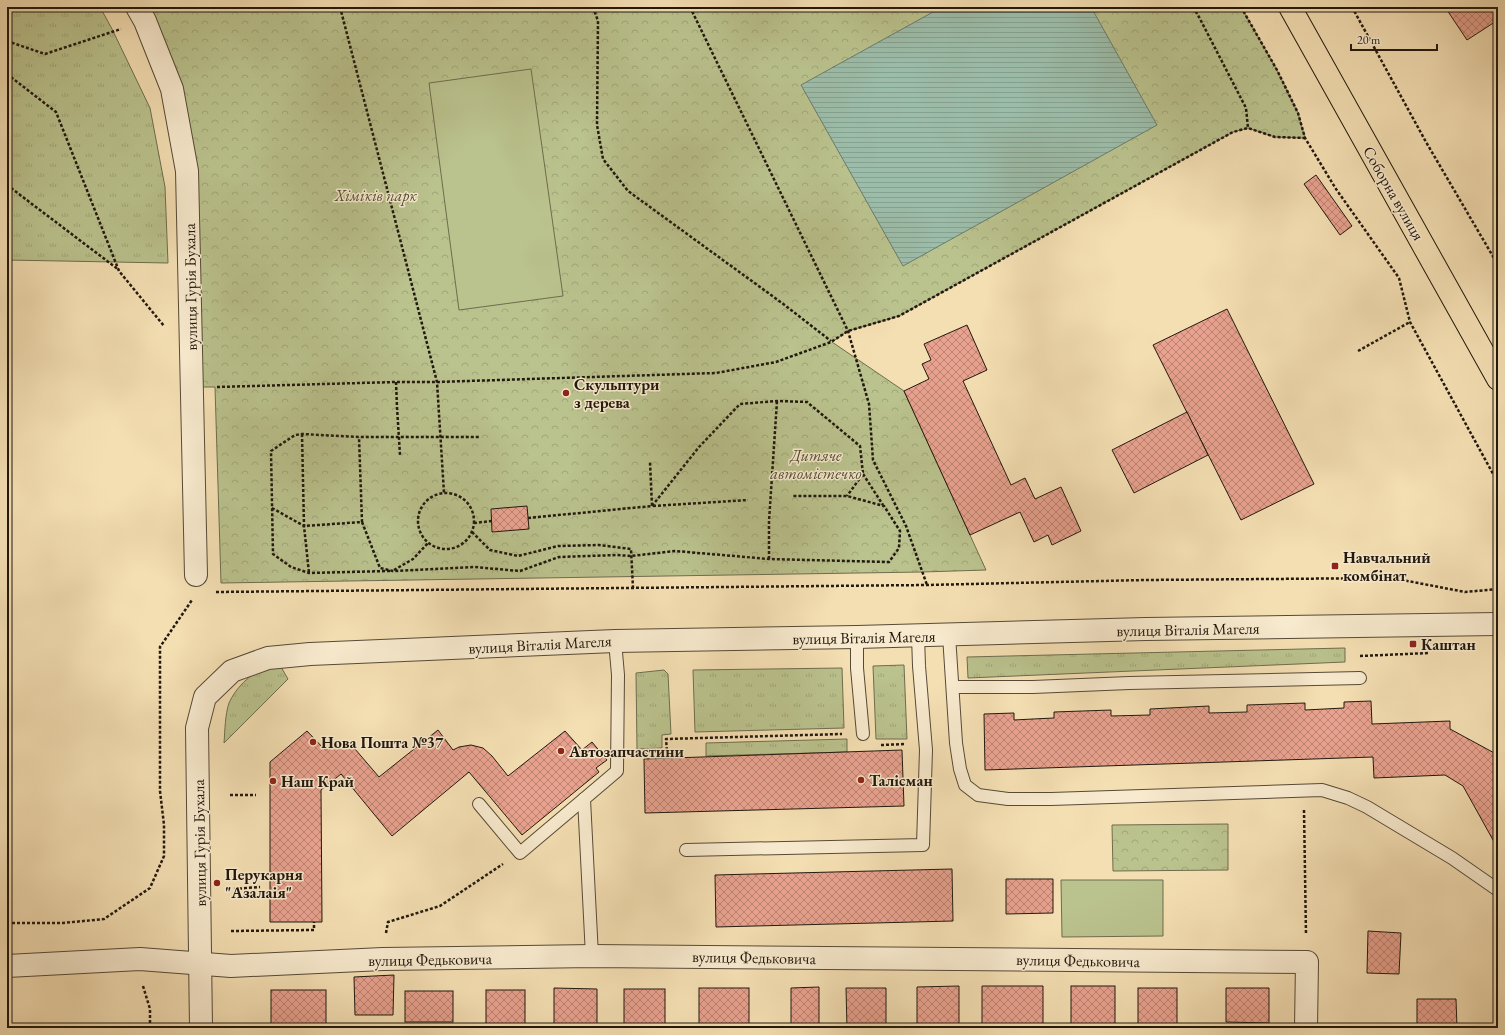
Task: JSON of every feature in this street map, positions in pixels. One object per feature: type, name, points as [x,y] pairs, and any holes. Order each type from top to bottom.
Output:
[{"type":"main road","name":"Соборна вулиця","points":[[1290,7],[1378,167],[1431,258],[1498,379]]},
{"type":"street","name":"вулиця Гурія Бухала","points":[[141,14],[172,89],[187,171],[196,575]]},
{"type":"street","name":"вулиця Віталія Магеля","points":[[232,671],[268,658],[310,654],[615,641],[918,636],[1146,629],[1498,624]]},
{"type":"street","name":"вулиця Гурія Бухала","points":[[201,1028],[197,728],[205,698],[232,671]]},
{"type":"street","name":"вулиця Федьковича","points":[[201,964],[231,966],[383,959],[592,956],[1307,962]]},
{"type":"street","points":[[7,966],[140,959],[201,964]]},
{"type":"street","points":[[1306,1028],[1307,962]]},
{"type":"lane","points":[[949,635],[954,687],[956,743],[960,769],[965,785],[978,795],[1008,799],[1051,799],[1322,790],[1336,793],[1367,807],[1452,858],[1498,890]]},
{"type":"lane","points":[[686,850],[923,845],[926,744],[919,666],[918,636]]},
{"type":"lane","points":[[857,637],[857,668],[863,734]]},
{"type":"lane","points":[[480,804],[520,853],[617,771],[618,675],[615,641]]},
{"type":"lane","points":[[954,687],[1033,687],[1129,683],[1360,678]]},
{"type":"lane","points":[[584,799],[592,956]]},
{"type":"path","points":[[340,7],[436,382],[444,493]]},
{"type":"path","points":[[593,7],[598,21],[597,125],[603,159],[628,191],[782,303],[831,342]]},
{"type":"path","points":[[690,7],[848,331],[869,404],[873,460],[906,526],[927,585]]},
{"type":"path","points":[[1193,7],[1246,108],[1248,128]]},
{"type":"path","points":[[1241,7],[1277,70],[1298,113],[1305,138],[1336,190],[1400,278],[1410,322],[1498,483]]},
{"type":"path","points":[[1352,7],[1426,142],[1498,265]]},
{"type":"path","points":[[7,42],[45,54],[141,14]]},
{"type":"path","points":[[7,74],[56,112],[119,271]]},
{"type":"path","points":[[215,387],[716,373],[776,362],[831,342],[848,331],[899,316],[1233,132],[1248,128],[1275,138],[1305,138]]},
{"type":"path","points":[[7,185],[119,271],[192,360]]},
{"type":"path","points":[[1358,351],[1410,322]]},
{"type":"path","points":[[396,382],[400,455]]},
{"type":"path","points":[[480,437],[295,435],[271,451],[272,554],[291,567],[309,573],[474,567],[520,571],[559,557],[631,556],[675,552],[769,559],[889,562],[898,548],[900,531],[863,474],[860,446],[807,402],[777,401],[740,404],[699,447],[652,506]]},
{"type":"path","points":[[769,559],[769,521],[777,401]]},
{"type":"path","points":[[302,434],[304,526],[309,573]]},
{"type":"path","points":[[359,436],[362,522],[380,568],[393,571],[413,559],[428,543]]},
{"type":"path","points":[[650,462],[652,506]]},
{"type":"path","points":[[847,496],[863,474]]},
{"type":"path","points":[[444,493],[454,494],[462,498],[469,505],[473,514],[474,523],[472,532],[467,540],[459,546],[450,549],[441,548],[428,543],[420,532],[418,524],[422,506],[435,495],[444,493]]},
{"type":"path","points":[[793,496],[847,496],[884,506]]},
{"type":"path","points":[[528,518],[652,506],[748,500]]},
{"type":"path","points":[[272,508],[304,526],[362,522]]},
{"type":"path","points":[[474,523],[492,521]]},
{"type":"path","points":[[472,532],[490,550],[518,556],[558,546],[599,545],[631,549],[632,588]]},
{"type":"path","points":[[213,592],[927,585],[1145,580],[1392,578],[1466,592],[1498,589]]},
{"type":"path","points":[[7,923],[63,923],[104,919],[150,888],[164,856],[164,825],[160,791],[160,647],[193,598]]},
{"type":"path","points":[[1360,678],[1360,655],[1437,653]]},
{"type":"path","points":[[616,755],[667,752],[666,739],[863,734],[874,745],[926,744]]},
{"type":"path","points":[[1303,790],[1307,962]]},
{"type":"path","points":[[230,795],[256,795]]},
{"type":"path","points":[[383,959],[388,922],[440,906],[520,853]]},
{"type":"path","points":[[234,889],[260,887]]},
{"type":"path","points":[[231,931],[314,930],[314,922]]},
{"type":"green space","points":[[7,7],[100,7],[150,108],[165,187],[168,263],[7,260]]},
{"type":"green space","name":"Хіміків парк","points":[[137,7],[1241,7],[1277,70],[1298,113],[1305,138],[1275,137],[1248,128],[1233,132],[899,316],[848,331],[832,342],[904,391],[986,570],[221,583],[215,387],[192,387],[187,171]]},
{"type":"green space","points":[[531,69],[563,296],[459,310],[429,83]]},
{"type":"green space","points":[[1345,648],[1345,662],[968,678],[967,657]]},
{"type":"green space","points":[[904,665],[907,739],[876,739],[873,666]]},
{"type":"green space","points":[[281,667],[288,679],[224,743],[225,723],[229,703],[235,692],[244,682],[259,671]]},
{"type":"green space","points":[[842,668],[844,728],[695,732],[693,670]]},
{"type":"green space","points":[[664,670],[668,674],[671,734],[662,735],[662,748],[637,749],[636,673]]},
{"type":"green space","points":[[847,739],[847,752],[706,756],[706,743]]},
{"type":"green space","points":[[1228,824],[1228,870],[1113,871],[1112,825]]},
{"type":"green space","points":[[1061,880],[1163,880],[1163,936],[1062,937]]},
{"type":"shaded area","points":[[942,7],[1091,7],[1157,125],[903,266],[801,85]]},
{"type":"building","points":[[1445,7],[1498,7],[1498,20],[1467,40]]},
{"type":"building","points":[[1316,175],[1352,226],[1340,235],[1304,184]]},
{"type":"building","points":[[1227,309],[1314,484],[1241,520],[1153,345]]},
{"type":"building","points":[[967,325],[987,370],[963,381],[1011,485],[1025,478],[1035,499],[1061,487],[1081,531],[1052,545],[1048,535],[1034,542],[1020,512],[970,535],[904,391],[929,379],[922,364],[931,360],[924,344]]},
{"type":"building","points":[[1187,412],[1208,455],[1134,493],[1112,450]]},
{"type":"building","points":[[527,506],[529,529],[492,532],[491,509]]},
{"type":"building","points":[[1371,701],[1372,724],[1450,721],[1450,729],[1498,755],[1498,849],[1463,786],[1445,775],[1374,778],[1373,757],[985,770],[984,714],[1014,713],[1014,720],[1054,718],[1054,712],[1111,710],[1111,716],[1150,715],[1150,709],[1209,706],[1209,713],[1247,712],[1247,705],[1305,703],[1305,710],[1344,708],[1344,702]]},
{"type":"building","points":[[438,730],[453,750],[459,747],[471,745],[483,748],[492,756],[508,776],[565,731],[582,750],[592,742],[607,760],[596,768],[599,772],[522,835],[469,772],[392,836],[341,774],[321,790],[322,922],[270,922],[270,762],[307,731],[325,750],[333,746],[350,747],[355,749],[379,777]]},
{"type":"building","points":[[902,750],[904,806],[645,813],[644,759]]},
{"type":"building","points":[[952,869],[953,921],[716,927],[715,875]]},
{"type":"building","points":[[1006,879],[1053,879],[1053,913],[1006,914]]},
{"type":"building","points":[[1368,931],[1401,933],[1399,974],[1367,973]]},
{"type":"building","points":[[394,975],[393,1015],[355,1015],[354,977]]},
{"type":"building","points":[[959,986],[959,1028],[917,1028],[917,987]]},
{"type":"building","points":[[982,986],[1043,986],[1043,1027],[982,1026]]},
{"type":"building","points":[[1071,986],[1115,986],[1115,1028],[1071,1028]]},
{"type":"building","points":[[819,987],[819,1026],[791,1027],[791,988]]},
{"type":"building","points":[[554,988],[597,989],[597,1028],[554,1028]]},
{"type":"building","points":[[699,988],[749,988],[749,1028],[699,1028]]},
{"type":"building","points":[[846,988],[886,988],[886,1028],[847,1028]]},
{"type":"building","points":[[1138,988],[1177,988],[1177,1027],[1138,1027]]},
{"type":"building","points":[[1226,988],[1269,988],[1269,1023],[1226,1022]]},
{"type":"building","points":[[624,989],[665,989],[665,1028],[624,1028]]},
{"type":"building","points":[[271,990],[326,990],[326,1028],[271,1028]]},
{"type":"building","points":[[486,990],[525,990],[525,1028],[486,1028]]},
{"type":"building","points":[[405,991],[453,991],[453,1022],[405,1022]]},
{"type":"building","points":[[1417,999],[1456,999],[1457,1028],[1417,1028]]},
{"type":"building","points":[[1341,1026],[1386,1028],[1340,1028]]},
{"type":"place","name":"Скульптури з дерева","points":[[566,393]]},
{"type":"place","name":"Навчальний комбінат","points":[[1335,566]]},
{"type":"place","name":"Каштан","points":[[1413,644]]},
{"type":"place","name":"Нова Пошта №37","points":[[313,742]]},
{"type":"place","name":"Автозапчастини","points":[[561,751]]},
{"type":"place","name":"Талісман","points":[[861,780]]},
{"type":"place","name":"Наш Край","points":[[273,781]]},
{"type":"place","name":"Перукарня \"Азалаія\"","points":[[217,883]]},
{"type":"park label","name":"Дитяче автомістечко","points":[[816,464]]}]
